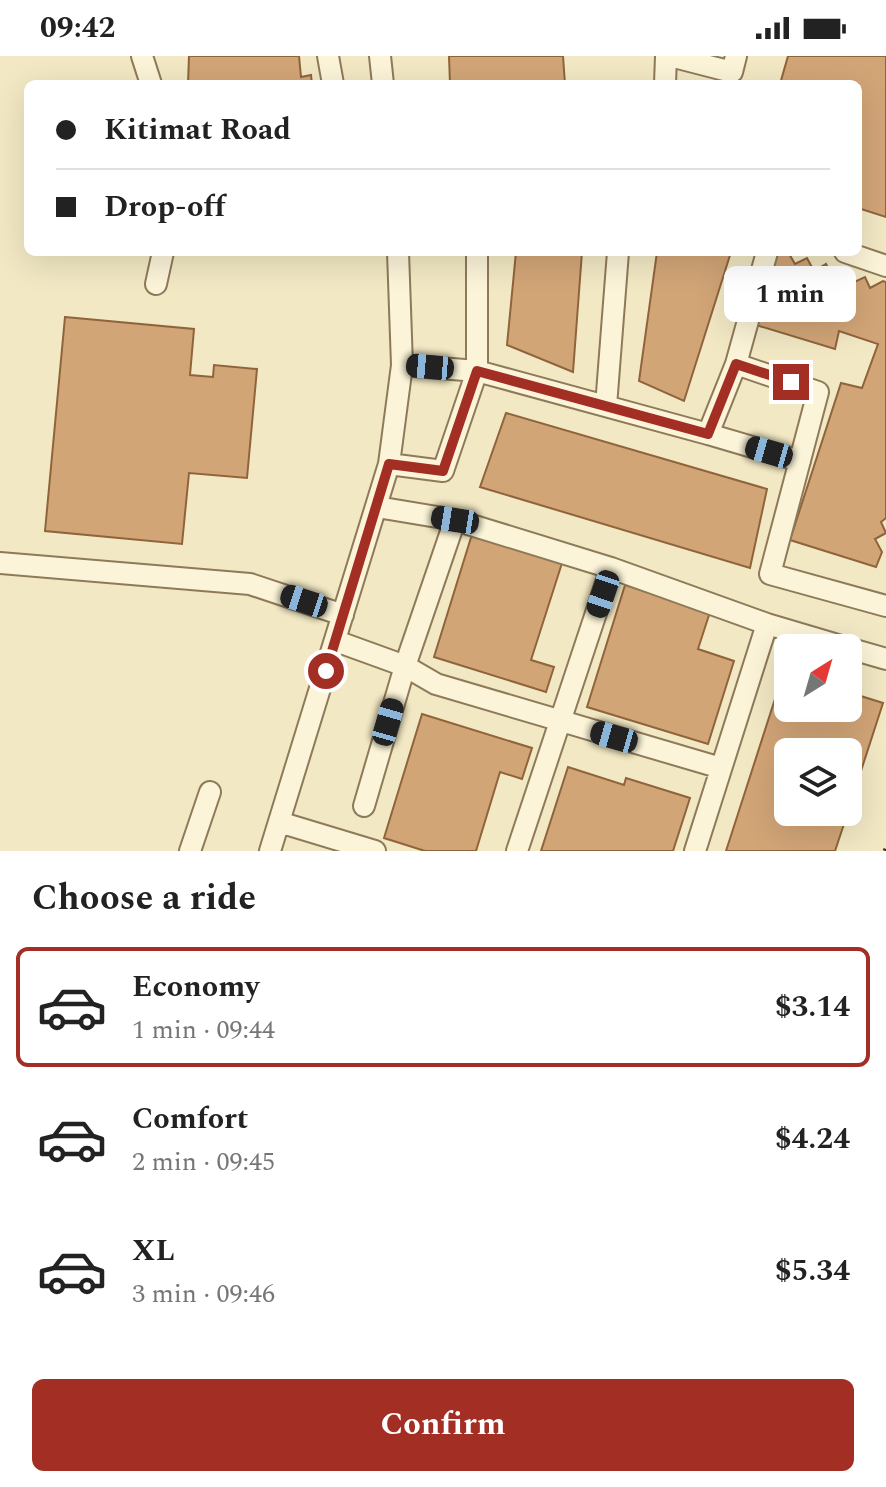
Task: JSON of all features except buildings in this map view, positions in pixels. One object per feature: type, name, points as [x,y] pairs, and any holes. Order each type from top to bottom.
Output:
[{"type":"street","points":[[142,56],[150,80]]},
{"type":"street","points":[[328,56],[332,80]]},
{"type":"street","points":[[380,56],[383,80]]},
{"type":"street","points":[[665,80],[668,56],[732,72],[736,56]]},
{"type":"street","points":[[156,284],[162,256]]},
{"type":"street","points":[[270,851],[389,464],[402,365],[398,256]]},
{"type":"street","points":[[389,464],[443,471],[477,371],[477,256]]},
{"type":"street","points":[[606,406],[618,256]]},
{"type":"street","points":[[708,434],[736,364],[766,256]]},
{"type":"street","points":[[857,256],[886,266]]},
{"type":"street","points":[[736,364],[818,392],[770,574],[886,606]]},
{"type":"street","points":[[402,365],[477,371],[800,461]]},
{"type":"street","points":[[377,507],[455,520],[611,568],[801,634]]},
{"type":"street","points":[[364,806],[405,666],[455,520]]},
{"type":"street","points":[[0,563],[250,584],[343,615]]},
{"type":"street","points":[[517,851],[611,568]]},
{"type":"street","points":[[695,851],[767,624]]},
{"type":"street","points":[[336,641],[405,666],[436,684],[721,768]]},
{"type":"street","points":[[862,652],[886,659]]},
{"type":"street","points":[[190,851],[210,792]]},
{"type":"street","points":[[279,822],[351,847],[375,851]]},
{"type":"route","points":[[326,671],[389,464],[443,471],[477,371],[708,434],[736,364],[791,382]]}]
